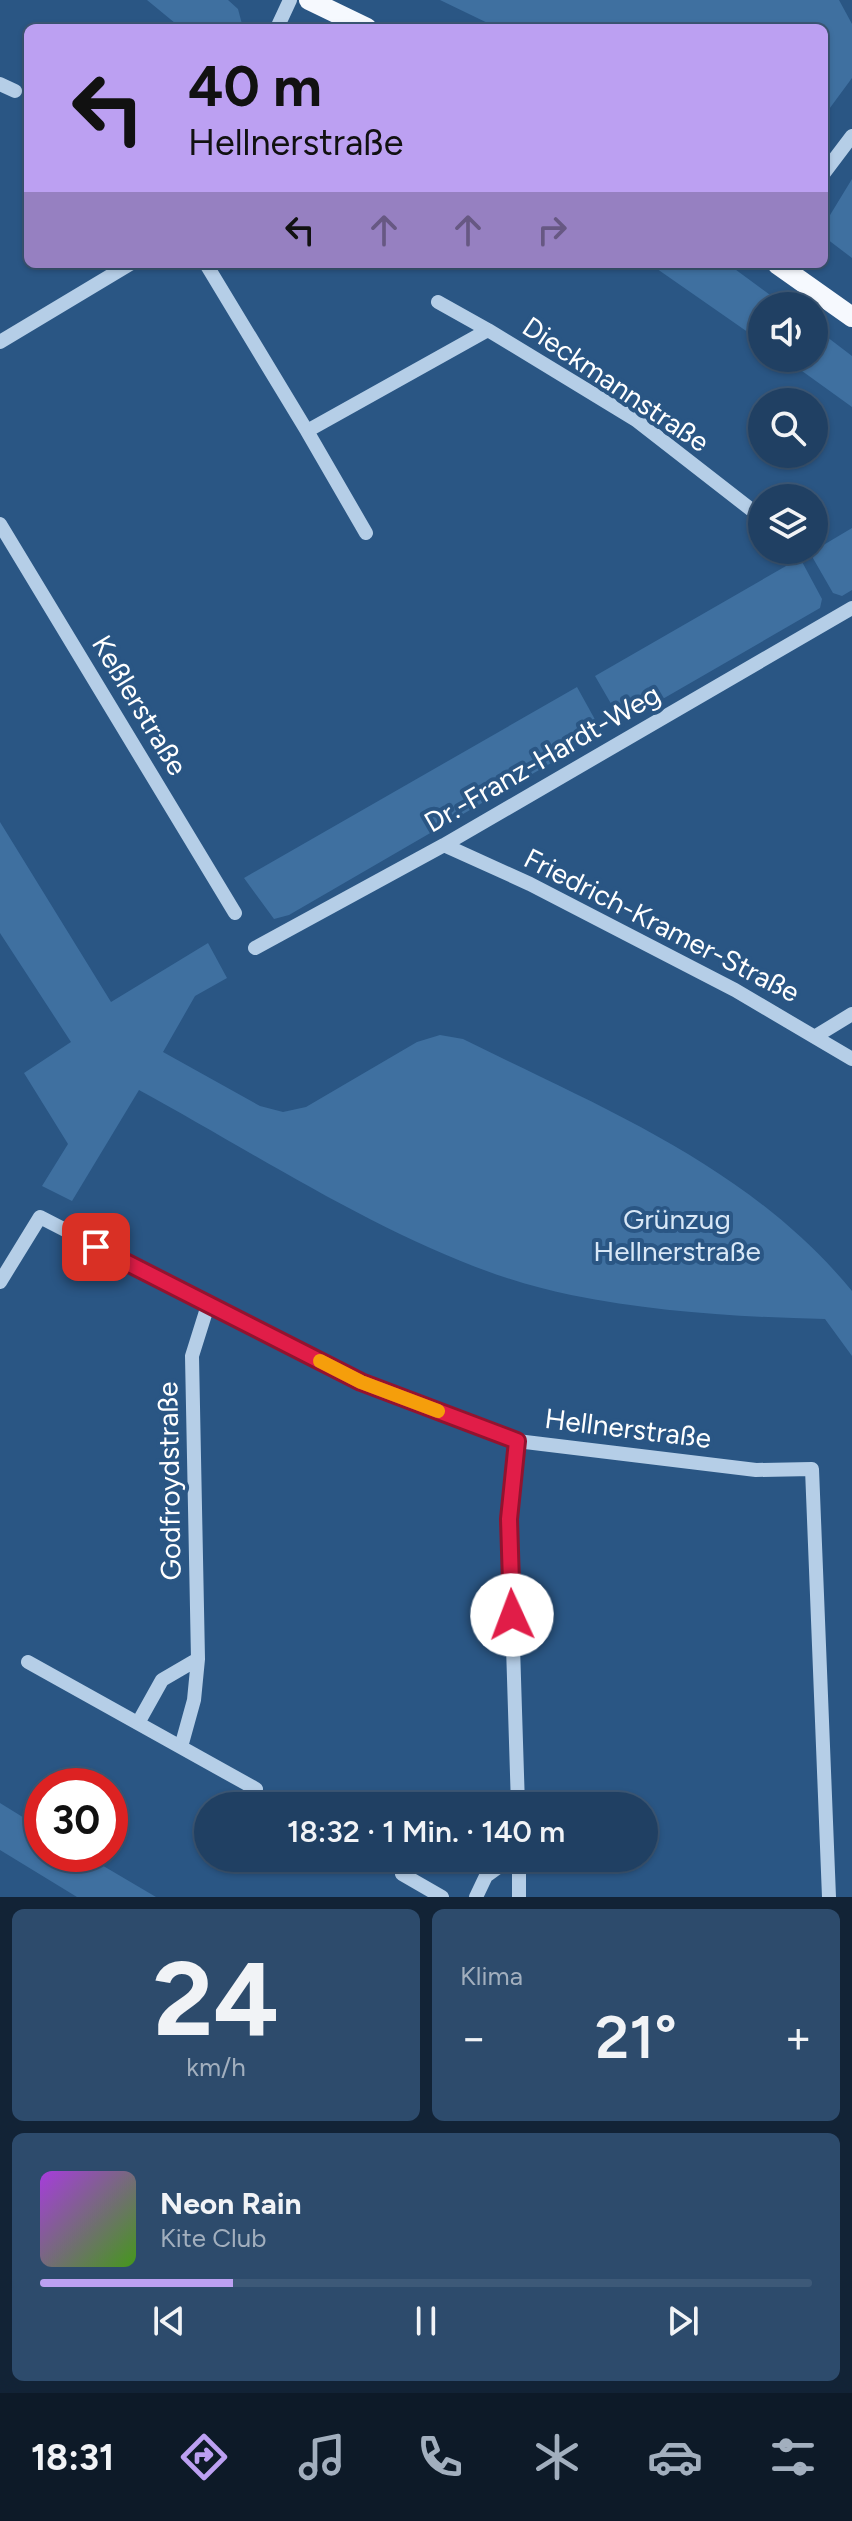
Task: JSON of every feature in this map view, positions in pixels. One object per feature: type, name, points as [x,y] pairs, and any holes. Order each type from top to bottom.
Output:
[{"type":"main road","points":[[309,0],[359,24]]},
{"type":"main road","points":[[783,268],[852,317]]},
{"type":"street","points":[[279,24],[290,0]]},
{"type":"street","points":[[0,84],[15,91]]},
{"type":"street","points":[[828,168],[852,136]]},
{"type":"street","points":[[0,342],[123,268]]},
{"type":"street","points":[[208,268],[366,533]]},
{"type":"street","name":"Dieckmannstraße","points":[[438,302],[636,420],[748,507]]},
{"type":"street","name":"Dieckmannstraße","points":[[307,431],[488,330]]},
{"type":"street","name":"Keßlerstraße","points":[[0,524],[235,913]]},
{"type":"street","name":"Dr.-Franz-Hardt-Weg","points":[[255,948],[444,845],[852,608]]},
{"type":"street","name":"Friedrich-Kramer-Straße","points":[[444,845],[544,891],[816,1036],[852,1059]]},
{"type":"street","points":[[816,1036],[852,1014]]},
{"type":"street","name":"Hellnerstraße","points":[[0,1282],[40,1217],[361,1382],[517,1441],[756,1470],[812,1469],[829,1897]]},
{"type":"street","name":"Godfroydstraße","points":[[181,1747],[194,1700],[198,1659],[192,1356],[208,1305]]},
{"type":"street","points":[[517,1441],[509,1519],[518,1792]]},
{"type":"street","points":[[138,1723],[162,1680],[198,1659]]},
{"type":"street","points":[[28,1662],[256,1789]]},
{"type":"street","points":[[476,1897],[486,1876],[492,1872]]},
{"type":"street","points":[[519,1872],[519,1897]]},
{"type":"street","points":[[402,1874],[442,1897]]},
{"type":"green space","points":[[147,0],[228,0],[238,9],[242,24],[176,24]]},
{"type":"green space","points":[[440,0],[839,0],[852,24],[852,78],[828,111],[828,24],[490,24]]},
{"type":"green space","points":[[852,179],[852,258],[828,240],[828,218]]},
{"type":"green space","points":[[656,268],[733,268],[766,292],[748,292],[748,332]]},
{"type":"green space","points":[[828,338],[852,356],[852,407],[803,372],[828,372]]},
{"type":"green space","points":[[852,528],[852,590],[842,596],[833,593],[816,564],[828,564],[828,542]]},
{"type":"green space","points":[[790,564],[803,564],[822,599],[820,608],[628,719],[617,714],[595,676]]},
{"type":"green space","points":[[577,687],[598,725],[596,737],[289,915],[274,919],[244,878]]},
{"type":"green space","name":"Grünzug Hellnerstraße","points":[[0,822],[111,1002],[208,943],[227,978],[195,996],[163,1052],[260,1106],[283,1112],[306,1107],[417,1042],[440,1035],[463,1039],[672,1144],[768,1209],[811,1247],[852,1291],[852,1356],[825,1319],[697,1313],[634,1306],[516,1281],[460,1261],[349,1208],[139,1090],[72,1201],[42,1186],[68,1144],[24,1073],[71,1042],[0,933]]},
{"type":"green space","points":[[0,1803],[24,1818],[24,1865],[0,1850]]},
{"type":"green space","points":[[36,1872],[114,1872],[156,1897],[77,1897]]},
{"type":"slow traffic","points":[[320,1361],[361,1382],[438,1411]]},
{"type":"route","points":[[96,1247],[361,1382],[517,1441],[509,1519],[512,1615]]}]
